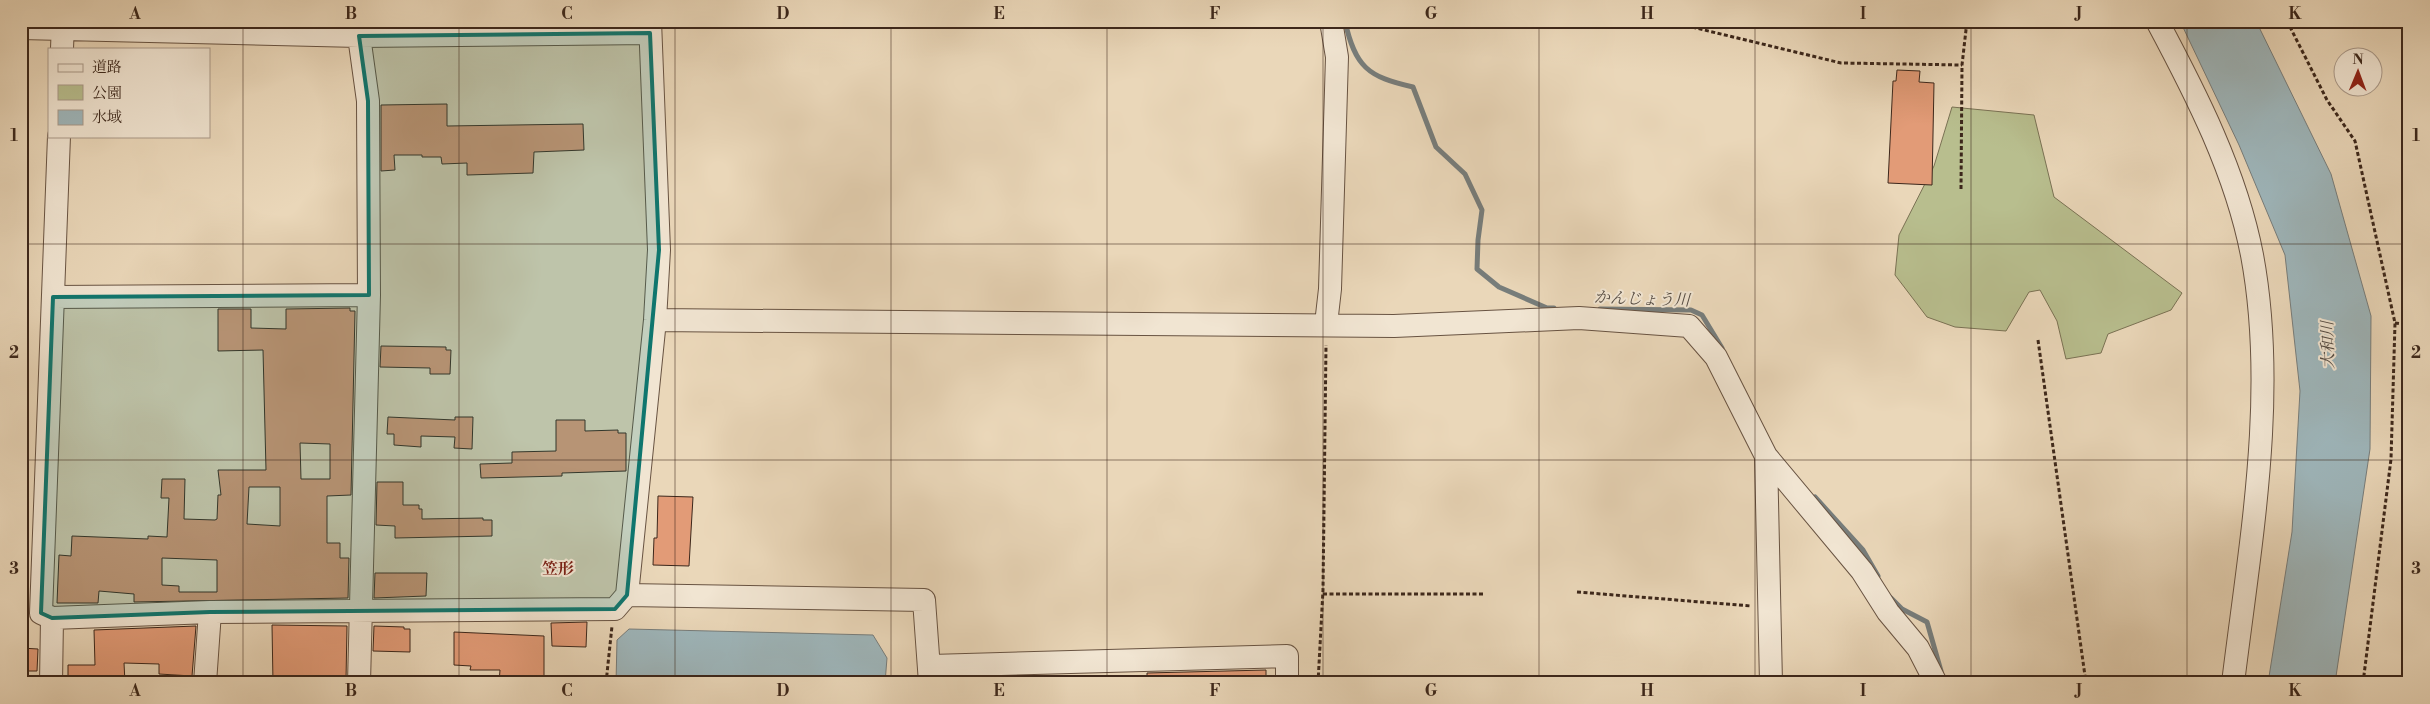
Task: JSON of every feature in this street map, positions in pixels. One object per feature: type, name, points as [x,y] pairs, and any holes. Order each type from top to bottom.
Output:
[{"type":"street","points":[[1326,324],[1330,289],[1337,57],[1331,21]]},
{"type":"street","points":[[2157,21],[2209,125],[2237,198],[2252,254],[2262,335],[2258,477],[2232,683]]},
{"type":"street","points":[[21,28],[63,33],[359,36],[650,27],[659,250],[656,320],[621,602]]},
{"type":"street","points":[[359,36],[368,101],[369,295],[359,683]]},
{"type":"street","points":[[59,138],[41,613],[52,618],[210,612],[362,611],[621,602],[924,600],[930,674],[1287,656],[1287,683]]},
{"type":"street","points":[[53,297],[369,295]]},
{"type":"street","points":[[656,320],[1394,326],[1579,318],[1689,326],[1716,357],[1766,456],[1862,571],[1888,612],[1918,648],[1936,683]]},
{"type":"street","points":[[1766,456],[1771,683]]},
{"type":"street","points":[[205,683],[210,612]]},
{"type":"street","points":[[51,683],[52,618]]},
{"type":"path","points":[[1667,21],[1841,63],[1962,65]]},
{"type":"path","points":[[1961,189],[1962,65],[1967,21]]},
{"type":"path","points":[[2287,21],[2327,100],[2355,141],[2396,323],[2391,459],[2363,683]]},
{"type":"path","points":[[2396,323],[2409,324]]},
{"type":"path","points":[[1318,683],[1323,594],[1326,324]]},
{"type":"path","points":[[2038,340],[2086,683]]},
{"type":"path","points":[[1577,592],[1769,607]]},
{"type":"path","points":[[1323,594],[1485,594]]},
{"type":"path","points":[[606,683],[621,602]]},
{"type":"highlighted area","points":[[650,33],[659,250],[627,595],[615,609],[210,612],[52,618],[41,613],[53,297],[369,295],[368,101],[359,36]]},
{"type":"green space","points":[[1952,107],[2034,115],[2054,197],[2182,293],[2171,310],[2108,334],[2101,353],[2066,359],[2057,321],[2040,290],[2029,292],[2006,331],[1955,327],[1927,317],[1895,275],[1899,235],[1934,166]]},
{"type":"water","name":"大和川","points":[[2180,21],[2256,21],[2331,174],[2371,316],[2370,449],[2335,683],[2268,683],[2292,532],[2300,391],[2285,255],[2239,145]]},
{"type":"water","points":[[629,629],[873,635],[887,658],[885,683],[616,683],[617,640]]},
{"type":"building","points":[[1897,70],[1920,71],[1919,82],[1934,83],[1932,185],[1888,183],[1893,81],[1896,81]]},
{"type":"building","points":[[447,104],[447,126],[583,124],[584,150],[534,152],[533,173],[467,175],[467,163],[442,164],[441,157],[422,157],[422,155],[394,155],[395,170],[381,171],[381,105]]},
{"type":"building","points":[[350,308],[350,311],[355,311],[351,495],[327,496],[327,543],[340,543],[340,558],[349,558],[348,598],[134,602],[134,594],[99,591],[98,603],[57,603],[59,555],[71,556],[72,536],[148,539],[148,536],[167,537],[169,498],[161,498],[162,479],[185,479],[184,519],[215,520],[217,519],[218,495],[221,495],[218,470],[266,470],[263,350],[218,351],[218,309],[251,309],[251,328],[286,329],[286,309]],"holes":[[[300,443],[330,444],[330,479],[301,479]],[[249,487],[280,487],[280,526],[247,524]],[[162,558],[217,560],[217,592],[179,592],[179,586],[162,585]]]},
{"type":"building","points":[[381,346],[446,347],[446,350],[451,350],[450,374],[430,374],[430,368],[380,367]]},
{"type":"building","points":[[388,417],[455,420],[455,417],[473,417],[472,449],[454,448],[455,437],[421,436],[421,447],[394,445],[394,434],[387,434]]},
{"type":"building","points":[[556,420],[585,420],[585,431],[618,430],[618,433],[626,433],[626,471],[562,473],[562,476],[481,478],[480,464],[512,463],[512,452],[556,451]]},
{"type":"building","points":[[377,482],[403,482],[403,505],[419,505],[419,509],[422,509],[422,519],[483,518],[483,520],[492,520],[492,536],[395,538],[395,526],[376,525]]},
{"type":"building","points":[[658,496],[693,497],[689,566],[653,565],[654,538],[657,538]]},
{"type":"building","points":[[375,573],[427,573],[426,596],[374,598]]},
{"type":"building","points":[[587,622],[586,647],[552,646],[551,623]]},
{"type":"building","points":[[272,625],[347,626],[346,679],[323,678],[323,683],[273,683]]},
{"type":"building","points":[[196,626],[192,676],[159,674],[159,664],[124,663],[125,683],[68,680],[68,665],[95,665],[94,630]]},
{"type":"building","points":[[374,626],[410,629],[410,652],[373,651]]},
{"type":"building","points":[[454,632],[544,636],[544,683],[499,683],[500,670],[470,670],[471,666],[454,665]]},
{"type":"building","points":[[21,648],[38,649],[37,671],[21,671]]},
{"type":"building","points":[[1266,670],[1266,683],[1147,683],[1147,673]]},
{"type":"waterway","name":"かんじょう川","points":[[1345,21],[1354,49],[1366,68],[1385,79],[1413,87],[1436,147],[1465,174],[1482,210],[1477,269],[1499,287],[1547,308],[1554,308]]},
{"type":"waterway","name":"かんじょう川","points":[[1600,309],[1691,310],[1702,315],[1722,348]]},
{"type":"waterway","name":"かんじょう川","points":[[1815,497],[1863,550],[1878,576]]},
{"type":"waterway","name":"かんじょう川","points":[[1891,598],[1902,609],[1927,622],[1941,671]]},
{"type":"district","name":"笠形","points":[[558,568]]}]
